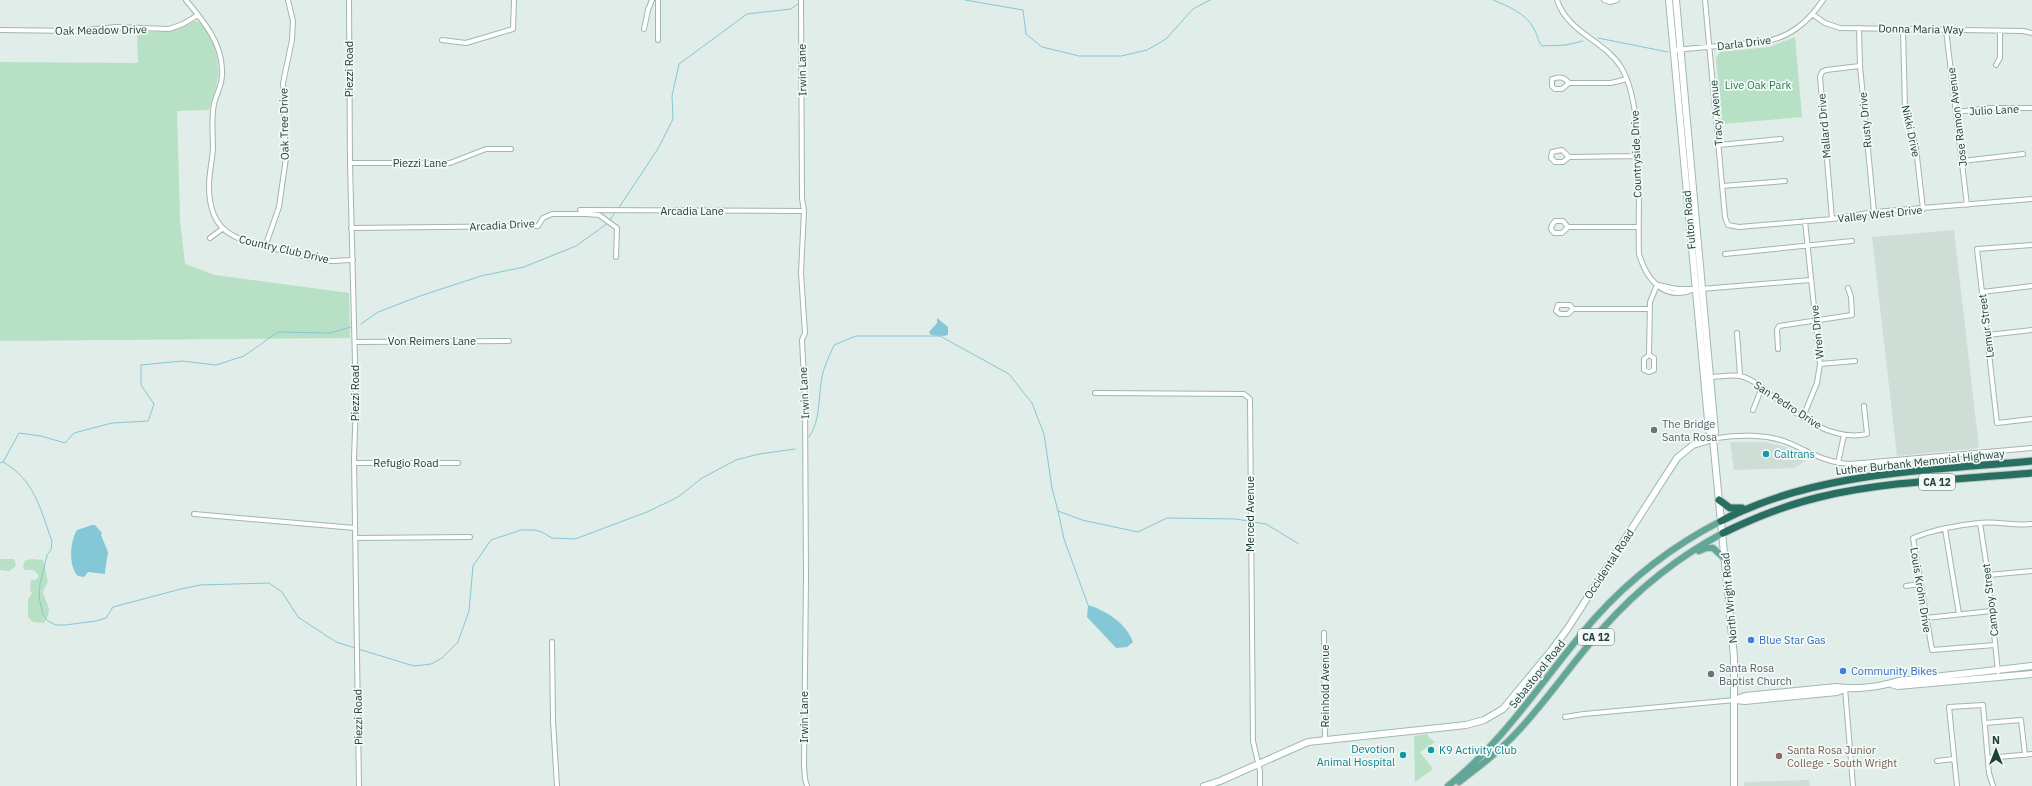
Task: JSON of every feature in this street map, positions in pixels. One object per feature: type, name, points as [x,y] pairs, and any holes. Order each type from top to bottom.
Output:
[{"type":"highway","name":"Luther Burbank Memorial Highway","points":[[1721,521],[1752,506],[1808,487],[1850,479],[2032,461]]},
{"type":"highway","name":"Luther Burbank Memorial Highway","points":[[1723,533],[1785,507],[1837,493],[1883,486],[2032,473]]},
{"type":"highway","points":[[1719,500],[1732,508],[1752,506]]},
{"type":"main road","name":"Fulton Road","points":[[1669,0],[1677,50]]},
{"type":"main road","name":"Fulton Road","points":[[1676,0],[1677,50],[1709,431],[1713,439],[1721,521]]},
{"type":"main road","name":"Fulton Road","points":[[1698,289],[1710,377],[1715,432],[1713,439]]},
{"type":"main road","name":"Occidental Road","points":[[1204,786],[1220,781],[1302,744],[1325,739],[1466,725],[1484,720],[1499,712],[1515,695],[1563,636],[1677,458],[1691,446],[1713,439]]},
{"type":"main road","name":"North Wright Road","points":[[1721,521],[1726,558],[1734,657],[1734,786]]},
{"type":"main road","name":"Sebastopol Road","points":[[1448,786],[1476,762],[1494,743],[1587,629],[1619,593],[1666,554],[1721,521]]},
{"type":"main road","name":"Sebastopol Road","points":[[1452,786],[1489,759],[1512,738],[1603,628],[1628,602],[1665,570],[1723,533]]},
{"type":"main road","points":[[1665,570],[1680,564],[1703,548],[1708,547],[1716,549],[1726,558]]},
{"type":"main road","points":[[1735,700],[1746,701],[1837,692],[1845,688],[2032,666]]},
{"type":"main road","points":[[1889,684],[1898,686],[2032,674]]},
{"type":"street","points":[[186,0],[209,29],[218,46],[222,68],[221,88],[214,102],[212,117],[213,149],[209,186],[212,210],[222,229],[210,238]]},
{"type":"street","name":"Oak Tree Drive","points":[[265,246],[279,207],[285,166],[283,83],[292,40],[293,21],[288,0]]},
{"type":"street","name":"Piezzi Road","points":[[349,0],[350,162],[356,402],[354,463],[358,786]]},
{"type":"street","points":[[442,40],[466,43],[513,29],[514,0]]},
{"type":"street","points":[[644,30],[648,10],[652,0]]},
{"type":"street","points":[[658,0],[658,40]]},
{"type":"street","name":"Irwin Lane","points":[[801,0],[802,198],[804,211],[801,273],[805,333],[802,340],[805,399],[806,577],[804,765],[807,786]]},
{"type":"street","name":"Countryside Drive","points":[[1557,0],[1561,12],[1574,26],[1612,54],[1628,79],[1634,102],[1638,156],[1639,254],[1643,269],[1649,278],[1666,291],[1810,280]]},
{"type":"street","points":[[1604,0],[1610,2],[1618,0]]},
{"type":"street","name":"Tracy Avenue","points":[[1704,0],[1710,47],[1725,219],[1728,225]]},
{"type":"street","name":"Darla Drive","points":[[1677,50],[1762,42],[1776,39],[1798,28],[1823,0]]},
{"type":"street","name":"Donna Maria Way","points":[[1812,14],[1832,26],[2032,33]]},
{"type":"street","name":"Oak Meadow Drive","points":[[0,30],[76,31],[116,27],[169,29],[183,24],[198,15]]},
{"type":"street","name":"Rusty Drive","points":[[1859,28],[1860,66],[1874,212]]},
{"type":"street","name":"Nikki Drive","points":[[1904,29],[1905,108],[1916,148],[1923,209]]},
{"type":"street","name":"Jose Ramon Avenue","points":[[1946,30],[1967,205]]},
{"type":"street","points":[[1996,65],[2000,58],[2000,31]]},
{"type":"street","name":"Mallard Drive","points":[[1832,219],[1820,77],[1824,71],[1829,69],[1860,66]]},
{"type":"street","points":[[1569,84],[1611,83],[1628,79]]},
{"type":"street","name":"Julio Lane","points":[[1956,112],[1991,108],[2032,108]]},
{"type":"street","points":[[1719,145],[1781,139]]},
{"type":"street","name":"Piezzi Lane","points":[[350,162],[450,163],[486,149],[511,149]]},
{"type":"street","points":[[1962,161],[2023,154]]},
{"type":"street","points":[[1569,157],[1638,156]]},
{"type":"street","points":[[1722,186],[1785,181]]},
{"type":"street","name":"Valley West Drive","points":[[1728,225],[1739,227],[1805,222],[1874,212],[2032,199]]},
{"type":"street","name":"Arcadia Lane","points":[[580,210],[804,211]]},
{"type":"street","name":"Arcadia Drive","points":[[352,228],[538,226],[543,218],[552,214],[599,215],[617,228],[616,256]]},
{"type":"street","name":"Wren Drive","points":[[1803,417],[1817,383],[1820,364],[1817,321],[1810,280],[1805,222]]},
{"type":"street","points":[[1568,227],[1638,227]]},
{"type":"street","name":"Country Club Drive","points":[[222,229],[237,239],[265,246],[330,261],[353,260]]},
{"type":"street","points":[[1725,254],[1852,241]]},
{"type":"street","name":"Lemur Street","points":[[2032,245],[1977,249],[1997,423],[2032,419]]},
{"type":"street","points":[[1649,355],[1650,309],[1652,296],[1657,285]]},
{"type":"street","points":[[1982,292],[2032,286]]},
{"type":"street","points":[[1778,348],[1777,330],[1779,326],[1852,315],[1853,309],[1848,288]]},
{"type":"street","points":[[1573,309],[1650,309]]},
{"type":"street","points":[[1988,335],[2032,330]]},
{"type":"street","points":[[1710,377],[1740,375],[1737,333]]},
{"type":"street","name":"Von Reimers Lane","points":[[355,342],[509,341]]},
{"type":"street","points":[[1820,364],[1855,361]]},
{"type":"street","name":"San Pedro Drive","points":[[1740,375],[1762,388],[1803,417],[1823,428],[1844,435],[1858,436],[1867,434],[1864,406]]},
{"type":"street","points":[[1753,410],[1762,388]]},
{"type":"street","name":"Merced Avenue","points":[[1094,393],[1244,394],[1250,400],[1253,740],[1258,763],[1260,786]]},
{"type":"street","points":[[1838,463],[1844,435]]},
{"type":"street","name":"Occidental Road","points":[[1713,439],[1754,436],[1770,438],[1789,443],[1821,459],[1838,463],[1859,464],[2032,448]]},
{"type":"street","name":"Refugio Road","points":[[354,463],[458,463]]},
{"type":"street","points":[[194,514],[355,528]]},
{"type":"street","name":"Louis Krohn Drive","points":[[1995,645],[1932,650],[1913,538],[1945,529],[1980,523],[2015,526],[2032,524]]},
{"type":"street","name":"Campoy Street","points":[[1980,523],[1988,575],[1999,677]]},
{"type":"street","points":[[1945,529],[1959,614]]},
{"type":"street","points":[[355,538],[470,537]]},
{"type":"street","points":[[1988,575],[2032,570]]},
{"type":"street","points":[[1906,586],[1920,584]]},
{"type":"street","points":[[1926,618],[1991,611]]},
{"type":"street","name":"Reinhold Avenue","points":[[1324,633],[1325,739]]},
{"type":"street","points":[[552,642],[553,720],[557,786]]},
{"type":"street","points":[[1845,688],[1853,786]]},
{"type":"street","points":[[1565,717],[1735,700]]},
{"type":"street","points":[[1956,786],[1949,707],[1983,705],[1989,773],[1993,786]]},
{"type":"street","points":[[1985,723],[2021,720],[2024,755]]},
{"type":"street","points":[[1988,758],[2032,754]]},
{"type":"street","points":[[1937,761],[1954,759]]},
{"type":"shaded area","points":[[1954,230],[1979,448],[1897,456],[1872,237]]},
{"type":"shaded area","points":[[1730,442],[1765,442],[1790,448],[1810,458],[1794,468],[1734,470]]},
{"type":"shaded area","points":[[1809,780],[1810,786],[1744,786],[1744,782]]},
{"type":"green space","points":[[195,21],[201,23],[206,28],[214,44],[218,62],[218,77],[209,110],[177,111],[180,220],[185,264],[215,275],[349,293],[350,338],[0,341],[0,62],[138,63],[137,31],[153,32],[174,30]]},
{"type":"green space","name":"Live Oak Park","points":[[1795,37],[1802,117],[1722,124],[1716,58],[1720,52],[1769,47]]},
{"type":"green space","points":[[0,559],[14,559],[16,566],[9,571],[0,570]]},
{"type":"green space","points":[[31,559],[43,560],[48,582],[43,591],[49,610],[44,623],[33,622],[28,617],[28,600],[32,593],[30,590],[31,580],[36,580],[39,576],[34,570],[25,570],[23,566],[25,561]]},
{"type":"green space","points":[[1428,734],[1428,737],[1435,742],[1420,752],[1433,769],[1415,782],[1414,736]]},
{"type":"water","points":[[937,318],[948,327],[948,335],[931,335],[929,332],[937,323]]},
{"type":"water","points":[[95,525],[102,533],[101,535],[108,552],[105,574],[88,572],[84,577],[78,576],[71,560],[73,540],[77,530]]},
{"type":"water","points":[[1088,605],[1109,614],[1126,629],[1133,642],[1127,647],[1116,648],[1087,617]]},
{"type":"waterway","points":[[965,0],[1023,10],[1026,34],[1042,47],[1079,56],[1121,56],[1147,50],[1166,39],[1193,9],[1210,0]]},
{"type":"waterway","points":[[1493,0],[1511,8],[1527,19],[1542,46],[1566,45],[1583,41]]},
{"type":"waterway","points":[[618,209],[659,147],[673,119],[672,96],[679,64],[747,14],[791,9],[799,3]]},
{"type":"waterway","points":[[1598,38],[1668,52]]},
{"type":"waterway","points":[[610,220],[616,211]]},
{"type":"waterway","points":[[361,324],[378,312],[420,296],[481,276],[524,267],[576,246],[608,223]]},
{"type":"waterway","points":[[0,463],[3,462],[19,433],[41,436],[65,443],[74,433],[112,423],[148,421],[154,404],[141,385],[141,365],[182,361],[216,365],[244,356],[278,332],[330,333],[351,327]]},
{"type":"waterway","points":[[809,437],[816,424],[823,373],[834,345],[856,336],[940,336],[1009,374],[1032,403],[1044,434],[1052,488],[1058,511],[1082,520],[1138,532],[1167,518],[1236,519],[1248,521]]},
{"type":"waterway","points":[[358,649],[414,666],[431,664],[442,658],[458,642],[469,611],[473,566],[491,540],[521,530],[534,530],[542,532],[552,538],[575,539],[647,512],[678,497],[702,478],[736,460],[759,454],[795,449]]},
{"type":"waterway","points":[[3,462],[14,469],[29,486],[40,507],[52,541],[51,550],[47,555],[40,584],[39,597],[43,615],[48,621],[56,625],[96,621],[106,618],[113,607],[200,585],[269,583],[282,592],[298,617],[336,642],[355,648]]},
{"type":"waterway","points":[[1058,511],[1064,539],[1088,605]]},
{"type":"waterway","points":[[1253,522],[1266,524],[1299,544]]},
{"type":"place","name":"The Bridge Santa Rosa","points":[[1654,430]]},
{"type":"place","name":"Caltrans","points":[[1766,454]]},
{"type":"place","name":"Blue Star Gas","points":[[1751,640]]},
{"type":"place","name":"Community Bikes","points":[[1843,671]]},
{"type":"place","name":"Santa Rosa Baptist Church","points":[[1711,674]]},
{"type":"place","name":"K9 Activity Club","points":[[1431,750]]},
{"type":"place","name":"Devotion Animal Hospital","points":[[1403,755]]},
{"type":"place","name":"Santa Rosa Junior College - South Wright","points":[[1779,756]]}]
